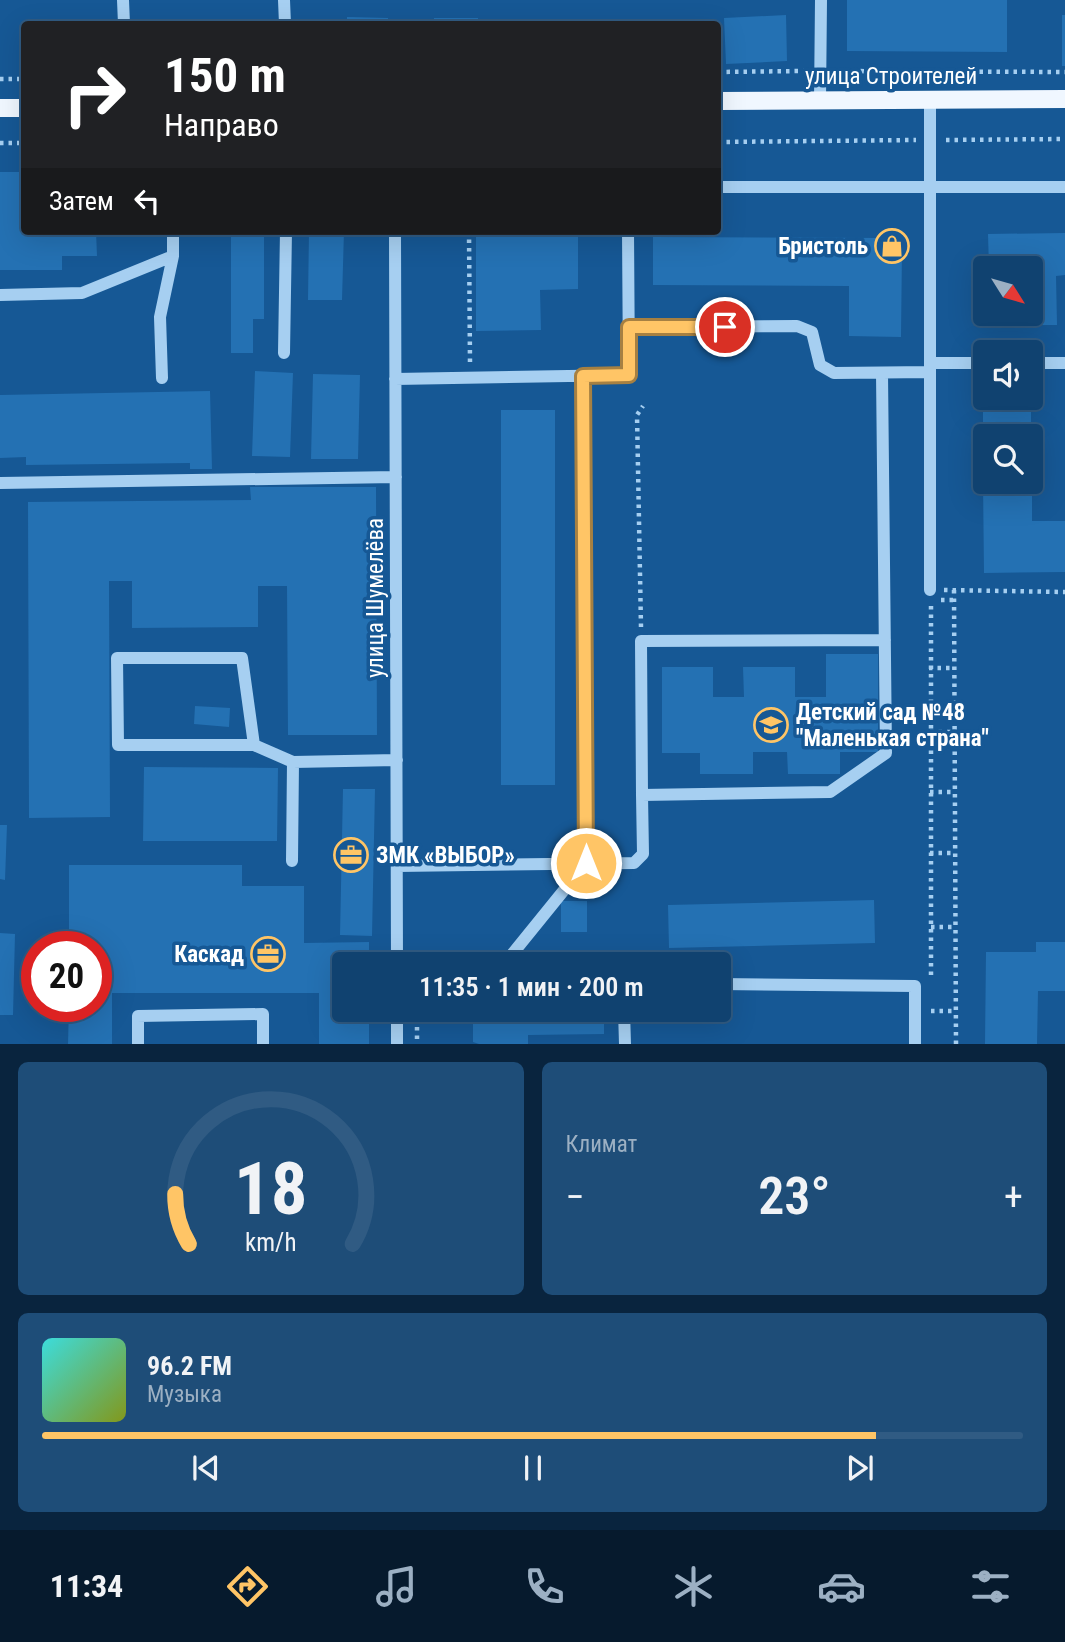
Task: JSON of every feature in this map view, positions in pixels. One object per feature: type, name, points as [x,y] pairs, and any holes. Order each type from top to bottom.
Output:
[{"type":"main road","name":"улица Строителей","points":[[721,101],[1065,99]]},
{"type":"main road","points":[[0,108],[21,108]]},
{"type":"street","points":[[123,0],[124,21]]},
{"type":"street","points":[[284,0],[285,21]]},
{"type":"street","points":[[820,101],[821,0]]},
{"type":"street","points":[[930,100],[930,590]]},
{"type":"street","points":[[721,187],[1065,187]]},
{"type":"street","points":[[162,378],[160,317],[173,256],[173,235]]},
{"type":"street","points":[[285,353],[286,235]]},
{"type":"street","name":"улица Шумелёва","points":[[395,235],[397,952]]},
{"type":"street","points":[[395,379],[629,375],[628,235]]},
{"type":"street","points":[[0,295],[82,293],[173,256]]},
{"type":"street","points":[[629,327],[797,326],[812,332],[817,357],[826,370],[834,373],[882,373],[973,364]]},
{"type":"street","points":[[1043,363],[1065,363]]},
{"type":"street","points":[[642,795],[830,792],[886,753],[882,373]]},
{"type":"street","points":[[514,952],[586,863],[583,376]]},
{"type":"street","points":[[0,483],[396,477]]},
{"type":"street","points":[[397,866],[634,863],[643,854],[641,642],[885,640]]},
{"type":"street","points":[[254,745],[242,658],[117,657],[118,745],[254,745],[293,762],[397,761]]},
{"type":"street","points":[[292,861],[293,762]]},
{"type":"street","points":[[731,984],[915,986],[915,1044]]},
{"type":"street","points":[[138,1044],[138,1016],[263,1014],[263,1044]]},
{"type":"street","points":[[397,1022],[397,1044]]},
{"type":"street","points":[[624,1022],[625,1044]]},
{"type":"path","points":[[721,72],[1065,72]]},
{"type":"path","points":[[0,79],[21,79]]},
{"type":"path","points":[[721,142],[1065,139]]},
{"type":"path","points":[[0,143],[21,143]]},
{"type":"path","points":[[469,235],[470,378]]},
{"type":"path","points":[[641,642],[637,415],[643,406]]},
{"type":"path","points":[[930,590],[1065,592]]},
{"type":"path","points":[[954,590],[956,1044]]},
{"type":"path","points":[[931,986],[930,608],[937,600],[954,600]]},
{"type":"path","points":[[929,668],[954,668]]},
{"type":"path","points":[[930,732],[954,732]]},
{"type":"path","points":[[930,792],[955,792]]},
{"type":"path","points":[[930,853],[955,853]]},
{"type":"path","points":[[931,928],[956,927]]},
{"type":"path","points":[[931,999],[932,1022]]},
{"type":"path","points":[[931,1011],[956,1011]]},
{"type":"path","points":[[417,1022],[417,1044]]},
{"type":"building","points":[[847,0],[1007,0],[1007,52],[847,51]]},
{"type":"building","points":[[786,15],[787,61],[726,64],[724,18]]},
{"type":"building","points":[[1062,15],[1065,15],[1065,66],[1062,66]]},
{"type":"building","points":[[347,17],[388,18],[388,21],[347,21]]},
{"type":"building","points":[[434,18],[478,18],[478,21],[434,21]]},
{"type":"building","points":[[226,20],[226,21],[157,21]]},
{"type":"building","points":[[0,172],[21,172],[21,235],[96,235],[97,256],[62,256],[62,270],[0,270]]},
{"type":"building","points":[[1065,233],[1065,275],[1056,276],[1057,325],[1043,325],[1043,256],[989,256],[988,234]]},
{"type":"building","points":[[231,235],[264,235],[264,319],[253,319],[253,353],[231,353]]},
{"type":"building","points":[[309,235],[344,235],[342,300],[308,300]]},
{"type":"building","points":[[476,235],[578,235],[578,289],[540,290],[541,330],[476,331]]},
{"type":"building","points":[[653,237],[890,238],[902,249],[901,337],[849,336],[849,286],[653,285]]},
{"type":"building","points":[[255,371],[293,373],[290,457],[252,456]]},
{"type":"building","points":[[313,374],[360,375],[358,459],[311,459]]},
{"type":"building","points":[[210,391],[212,469],[190,469],[190,463],[26,465],[26,457],[0,458],[0,395]]},
{"type":"building","points":[[501,410],[555,410],[555,785],[501,785]]},
{"type":"building","points":[[983,410],[1031,410],[1031,424],[983,424]]},
{"type":"building","points":[[250,487],[376,487],[377,735],[288,735],[287,586],[258,586],[258,627],[132,628],[132,581],[109,581],[110,817],[29,818],[28,502],[251,500]]},
{"type":"building","points":[[983,494],[1032,494],[1032,521],[1065,521],[1065,572],[984,573]]},
{"type":"building","points":[[826,654],[878,654],[878,752],[840,752],[840,774],[788,774],[787,752],[753,752],[753,774],[700,774],[700,753],[662,753],[662,667],[713,667],[713,697],[744,697],[743,667],[795,667],[795,697],[826,697]]},
{"type":"building","points":[[195,706],[230,708],[229,727],[194,724]]},
{"type":"building","points":[[144,767],[278,768],[277,841],[143,841]]},
{"type":"building","points":[[343,789],[375,789],[372,936],[340,935]]},
{"type":"building","points":[[0,825],[7,825],[5,880],[0,879]]},
{"type":"building","points":[[69,865],[242,865],[242,886],[304,886],[304,943],[369,942],[369,952],[332,952],[332,1022],[369,1022],[369,1044],[319,1044],[319,993],[112,993],[112,931],[69,931]]},
{"type":"building","points":[[874,900],[875,943],[669,948],[668,905]]},
{"type":"building","points":[[561,901],[587,901],[587,932],[561,932]]},
{"type":"building","points":[[0,933],[15,934],[13,1015],[0,1015]]},
{"type":"building","points":[[1036,942],[1065,942],[1065,991],[1038,991],[1037,1044],[985,1044],[986,952],[1036,952]]},
{"type":"building","points":[[69,1022],[112,1022],[112,1044],[68,1044]]},
{"type":"building","points":[[473,1022],[604,1022],[604,1034],[528,1035],[528,1044],[473,1042]]},
{"type":"place","name":"Бристоль","points":[[892,246]]},
{"type":"place","name":"Детский сад №48 \"Маленькая страна\"","points":[[771,725]]},
{"type":"place","name":"ЗМК «ВЫБОР»","points":[[351,855]]},
{"type":"place","name":"Каскад","points":[[268,954]]},
{"type":"route","points":[[586,863],[583,376],[629,375],[629,327],[725,327]]}]
